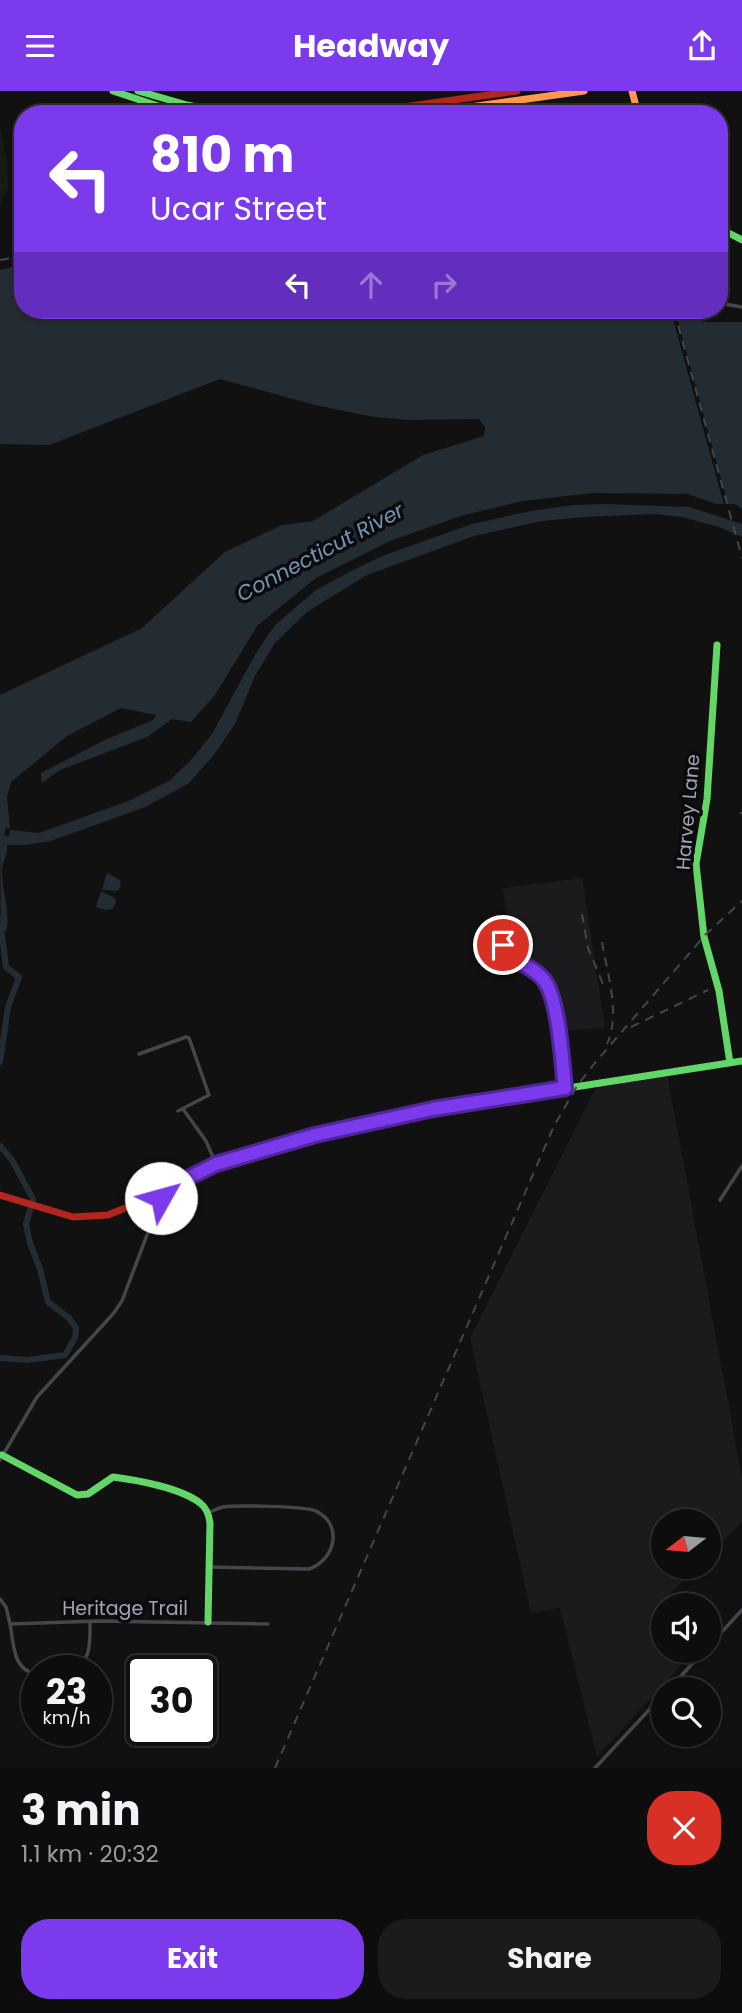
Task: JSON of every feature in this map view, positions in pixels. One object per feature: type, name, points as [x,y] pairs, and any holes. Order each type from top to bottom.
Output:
[{"type":"main road","points":[[138,91],[184,105]]},
{"type":"main road","points":[[418,105],[517,91]]},
{"type":"main road","points":[[484,105],[584,91]]},
{"type":"main road","points":[[113,93],[152,105]]},
{"type":"main road","name":"Harvey Lane","points":[[717,645],[706,803],[696,864],[704,937],[719,991],[730,1063]]},
{"type":"main road","points":[[3,1197],[57,1213],[85,1217],[108,1215],[141,1202],[216,1164],[303,1138],[391,1117],[742,1061]]},
{"type":"main road","points":[[1,1457],[77,1495],[89,1495],[108,1478],[120,1478],[189,1497],[201,1504],[208,1513],[208,1622]]},
{"type":"street","points":[[503,945],[516,962],[541,977],[550,990],[565,1088]]},
{"type":"street","points":[[139,1054],[186,1037],[190,1038],[209,1094],[180,1110],[206,1141],[216,1164]]},
{"type":"street","points":[[720,1200],[742,1166]]},
{"type":"street","points":[[1,1457],[37,1397],[122,1301],[164,1190]]},
{"type":"street","points":[[208,1513],[227,1507],[307,1508],[325,1518],[331,1526],[333,1537],[332,1548],[326,1558],[309,1569],[209,1567]]},
{"type":"street","points":[[0,1599],[7,1609],[18,1663],[21,1666]]},
{"type":"street","points":[[721,1633],[742,1610]]},
{"type":"street","points":[[88,1655],[90,1621]]},
{"type":"street","name":"Heritage Trail","points":[[10,1624],[90,1621],[268,1624]]},
{"type":"street","points":[[680,1677],[693,1663]]},
{"type":"street","points":[[594,1768],[651,1708]]},
{"type":"shaded area","points":[[0,125],[7,160],[8,188],[0,204]]},
{"type":"shaded area","points":[[582,878],[605,1028],[561,1031],[552,986],[542,974],[513,955],[503,888]]},
{"type":"shaded area","points":[[667,1074],[742,1477],[742,1522],[721,1543],[721,1509],[651,1509],[651,1579],[685,1579],[671,1593],[651,1593],[651,1663],[682,1664],[670,1677],[651,1677],[651,1698],[597,1757],[560,1608],[531,1613],[470,1338],[595,1089]]},
{"type":"water","name":"Connecticut River","points":[[14,266],[14,319],[690,319],[742,322],[742,509],[735,504],[716,504],[688,494],[593,493],[522,501],[461,516],[390,541],[316,578],[257,626],[215,695],[191,722],[172,719],[147,737],[60,770],[42,783],[41,773],[105,740],[153,720],[156,715],[121,708],[67,736],[11,782],[7,797],[10,828],[0,827],[0,695],[142,628],[225,552],[282,525],[313,521],[423,455],[484,436],[485,427],[479,419],[410,420],[374,417],[315,405],[220,379],[49,445],[0,444],[0,270]]},
{"type":"water","points":[[606,504],[689,507],[742,524],[742,537],[719,527],[682,517],[654,514],[542,521],[474,536],[367,575],[307,612],[275,643],[255,676],[235,724],[213,756],[188,784],[145,807],[51,841],[7,845],[2,872],[7,925],[6,931],[1,932],[0,835],[9,836],[10,830],[39,833],[131,800],[169,781],[212,734],[256,653],[275,625],[316,590],[382,556],[472,524],[531,511]]},
{"type":"water","points":[[107,873],[120,880],[121,886],[117,891],[102,890]]},
{"type":"water","points":[[101,891],[115,898],[116,903],[112,909],[96,907]]},
{"type":"pier","points":[[673,319],[678,319],[729,508],[725,508]]},
{"type":"waterway","points":[[0,844],[4,821]]},
{"type":"waterway","points":[[0,920],[6,967],[19,977],[8,1007],[0,1062]]},
{"type":"waterway","points":[[0,1146],[12,1160],[33,1199],[26,1224],[48,1302],[69,1318],[76,1328],[75,1338],[65,1355],[27,1360],[0,1358]]},
{"type":"railway","points":[[0,260],[14,258]]},
{"type":"railway","points":[[676,319],[742,558]]},
{"type":"railway","points":[[275,1768],[554,1126],[577,1086],[594,1064],[706,934],[742,901]]},
{"type":"railway","points":[[582,914],[588,948],[603,984]]},
{"type":"railway","points":[[602,942],[613,1007],[607,1044]]},
{"type":"railway","points":[[631,1027],[708,990]]},
{"type":"traffic: fast","points":[[113,91],[155,105]]},
{"type":"traffic: fast","points":[[138,91],[187,105]]},
{"type":"traffic: fast","points":[[728,233],[742,240]]},
{"type":"traffic: fast","points":[[717,645],[707,799],[696,864],[704,937],[719,991],[730,1063]]},
{"type":"traffic: fast","points":[[446,1107],[742,1061]]},
{"type":"traffic: fast","points":[[2,1455],[77,1495],[88,1494],[113,1477],[170,1489],[200,1503],[207,1512],[210,1523],[208,1622]]},
{"type":"traffic: slow","points":[[484,105],[584,91]]},
{"type":"traffic: slow","points":[[632,91],[636,105]]},
{"type":"traffic: jam","points":[[418,105],[517,91]]},
{"type":"traffic: jam","points":[[0,1195],[73,1217],[108,1215],[216,1164],[315,1135],[446,1107]]},
{"type":"route","points":[[161,1198],[164,1190],[178,1182],[243,1154],[391,1117],[565,1088],[550,990],[541,977],[516,962],[503,945]]}]
